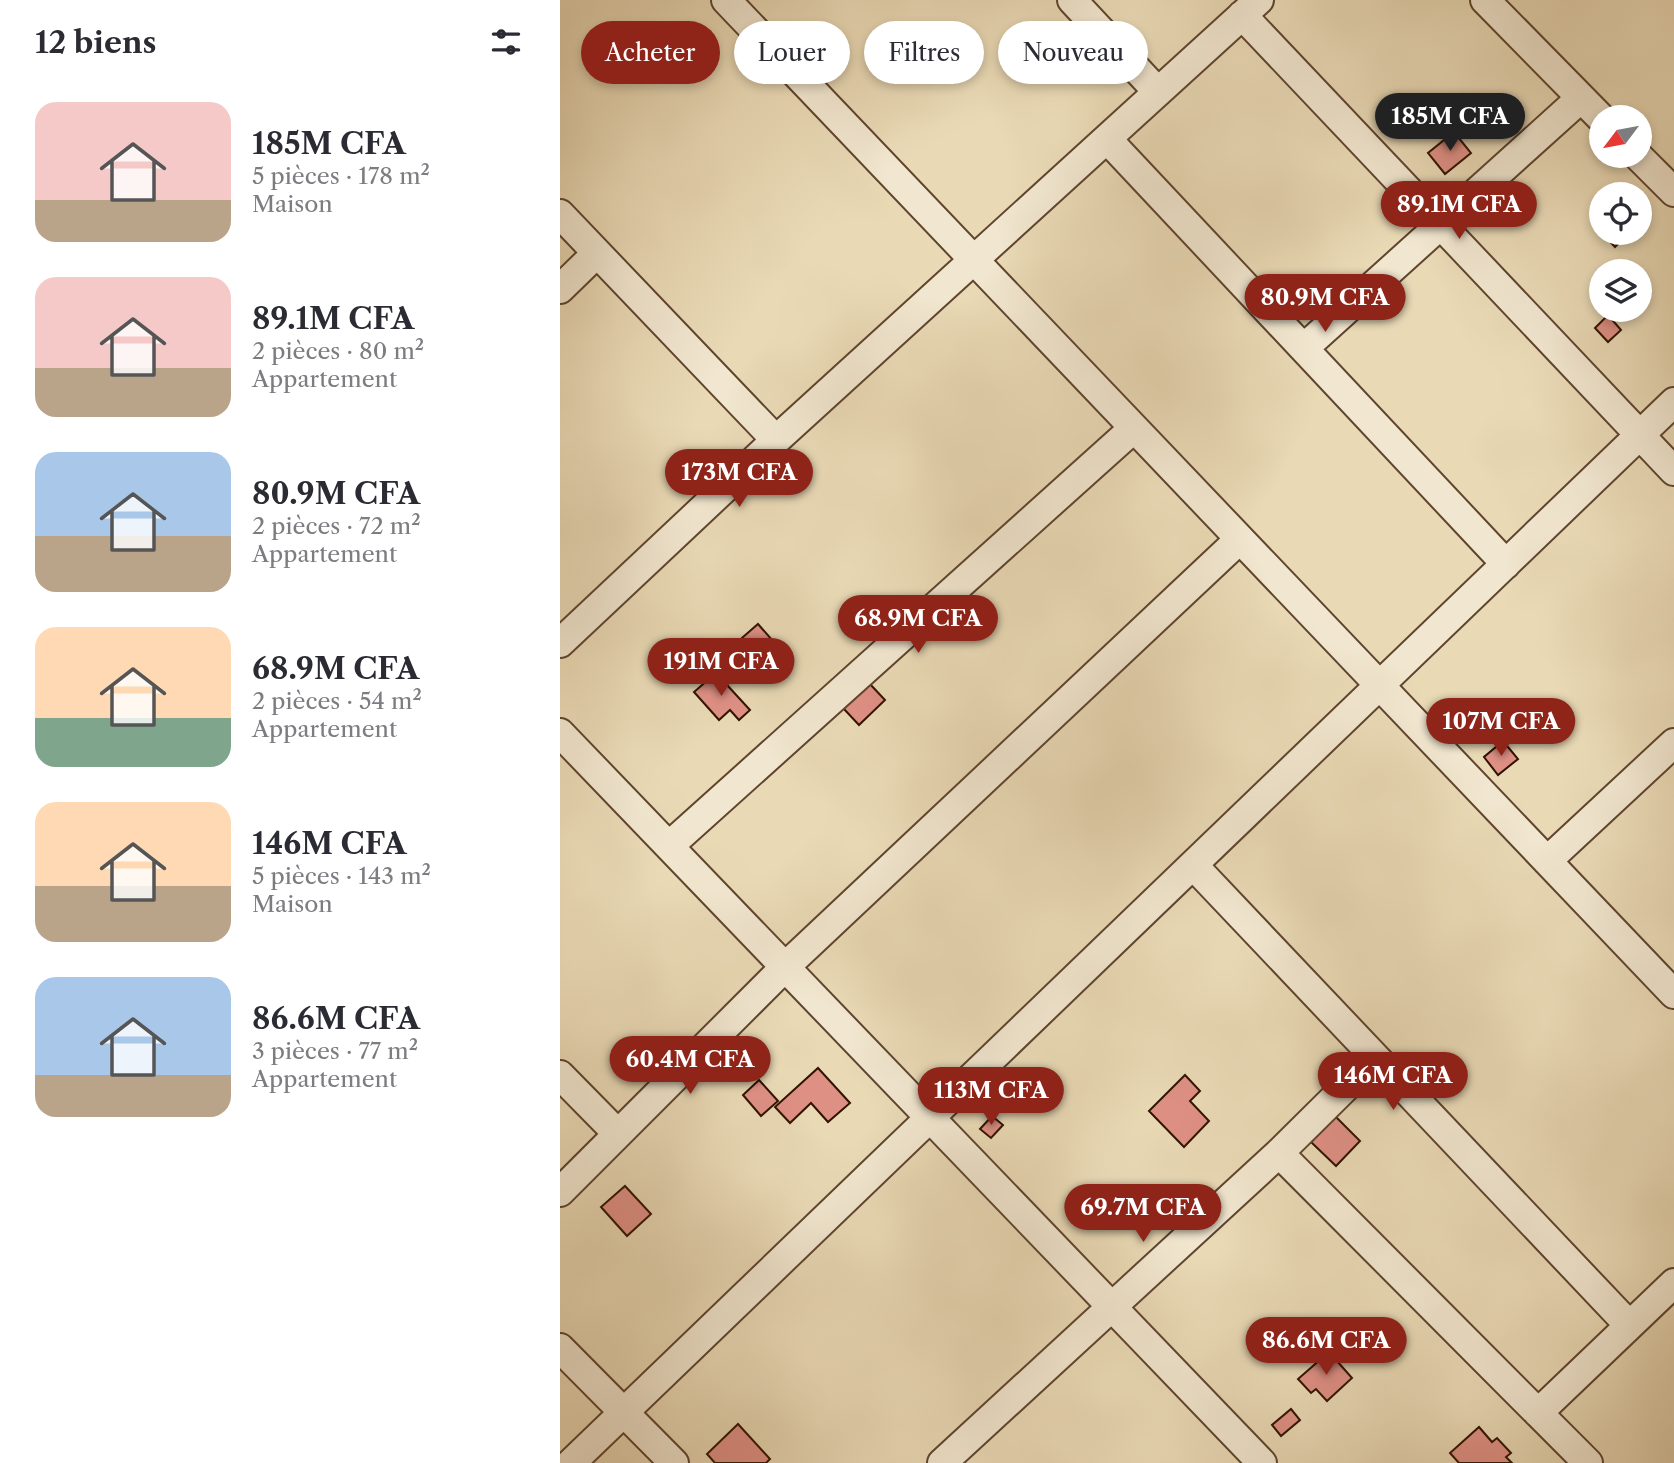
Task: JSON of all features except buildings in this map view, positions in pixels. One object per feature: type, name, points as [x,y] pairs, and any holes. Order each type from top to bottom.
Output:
[{"type":"street","points":[[726,0],[1673,992]]},
{"type":"street","points":[[1072,0],[1158,92]]},
{"type":"street","points":[[1485,0],[1589,106]]},
{"type":"street","points":[[560,643],[776,440],[1251,8],[1441,224],[1674,471]]},
{"type":"street","points":[[1304,348],[1581,98]]},
{"type":"street","points":[[1107,139],[1506,564]]},
{"type":"street","points":[[1650,168],[1674,192]]},
{"type":"street","points":[[560,215],[776,440]]},
{"type":"street","points":[[560,289],[597,253]]},
{"type":"street","points":[[571,1463],[1674,402]]},
{"type":"street","points":[[669,846],[1134,428]]},
{"type":"street","points":[[560,1192],[785,967],[1240,539]]},
{"type":"street","points":[[560,733],[1262,1463]]},
{"type":"street","points":[[1547,861],[1674,743]]},
{"type":"street","points":[[1193,865],[1629,1325]]},
{"type":"street","points":[[942,1463],[1279,1153],[1375,1058]]},
{"type":"street","points":[[560,1075],[618,1134]]},
{"type":"street","points":[[1279,1153],[1588,1463]]},
{"type":"street","points":[[1538,1413],[1674,1283]]},
{"type":"street","points":[[560,1348],[674,1463]]}]
